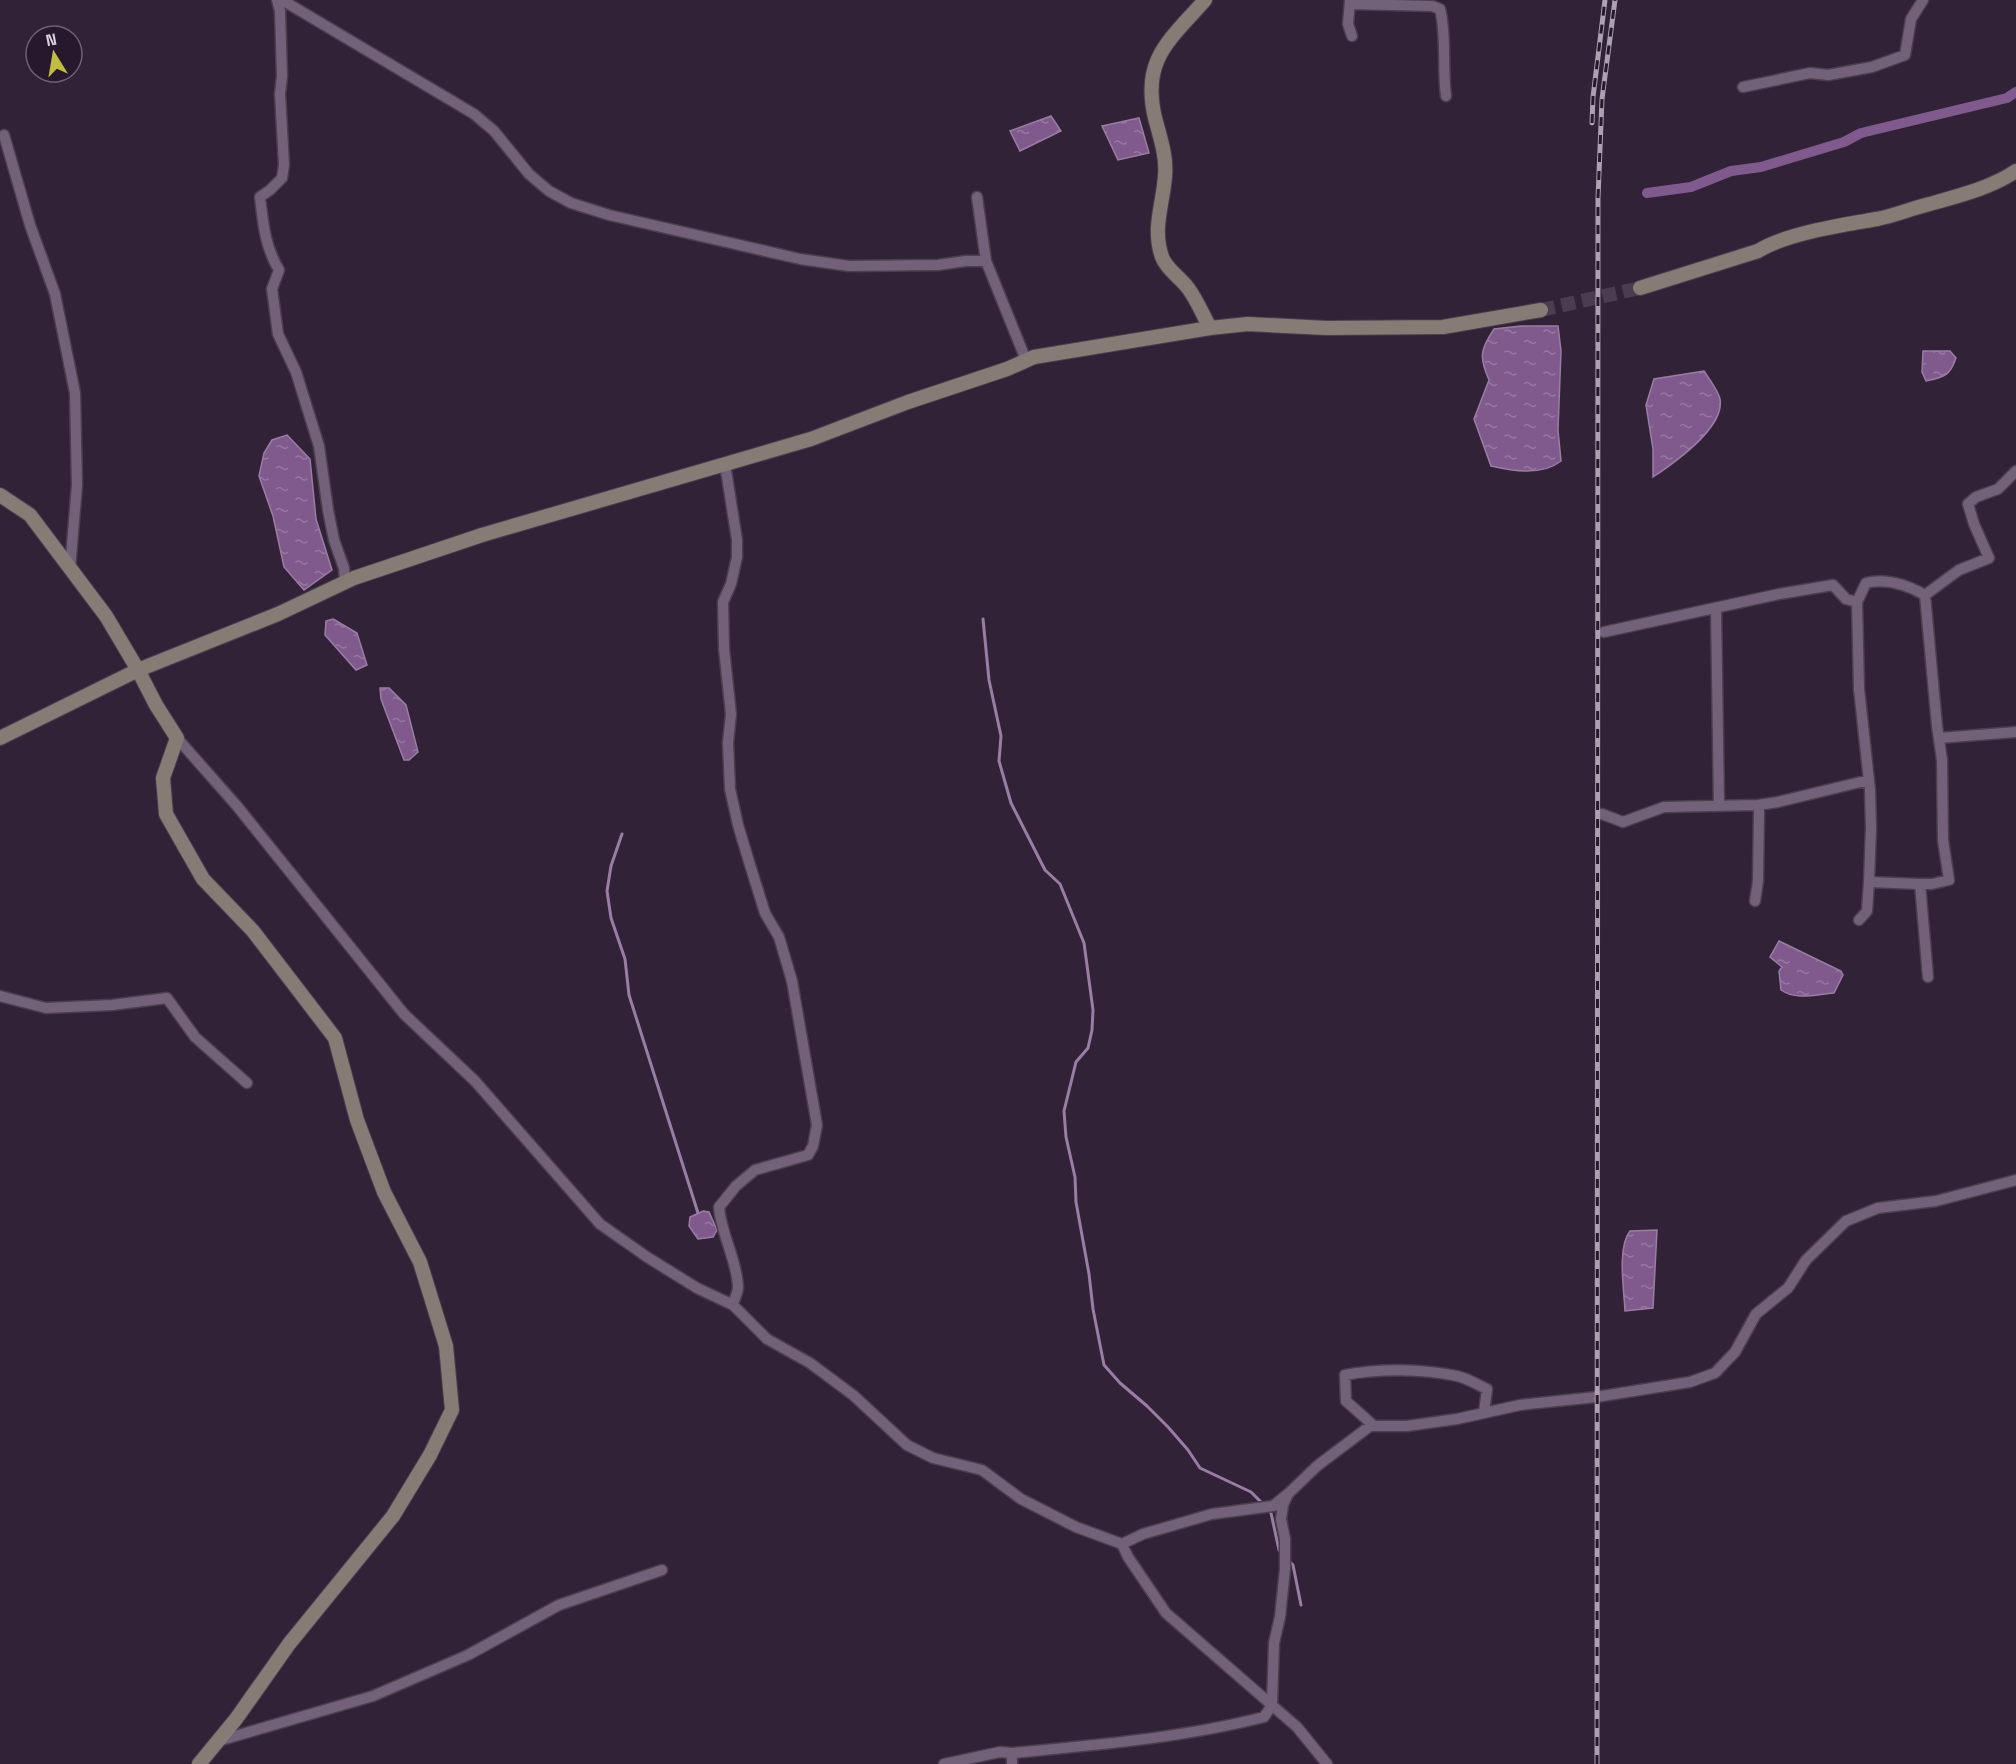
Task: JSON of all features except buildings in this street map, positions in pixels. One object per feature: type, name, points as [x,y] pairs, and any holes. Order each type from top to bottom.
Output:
[{"type":"street","points":[[277,0],[280,11],[282,76],[280,94],[284,165],[282,178],[260,197],[265,237],[273,261],[279,270],[272,289],[279,334],[296,372],[319,446],[328,510],[334,540],[344,568],[345,582]]},
{"type":"street","points":[[282,0],[474,114],[494,131],[529,174],[549,191],[571,203],[800,260],[849,266],[938,265],[986,261]]},
{"type":"street","points":[[1205,0],[1163,48],[1153,68],[1151,87],[1166,174],[1158,219],[1159,249],[1166,265],[1194,296],[1210,328]]},
{"type":"street","points":[[1743,87],[1810,73],[1828,75],[1872,67],[1905,55],[1911,19],[1923,0]]},
{"type":"street","points":[[1352,36],[1348,24],[1350,2],[1432,6],[1440,9],[1443,79],[1446,96]]},
{"type":"street","points":[[4,135],[30,225],[55,294],[75,393],[77,486],[70,569]]},
{"type":"street","points":[[1640,288],[1758,251],[1770,244],[1882,218],[1983,188],[2016,171]]},
{"type":"street","points":[[977,197],[986,261],[1026,360]]},
{"type":"street","points":[[0,738],[138,670],[278,614],[345,582],[482,535],[811,439],[1035,357],[1210,328],[1248,324],[1326,328],[1443,327],[1541,310]]},
{"type":"street","points":[[725,464],[737,548],[731,584],[723,602],[724,649],[731,714],[728,743],[730,789],[750,865],[765,913],[779,937],[798,1008],[816,1116],[815,1138],[808,1155],[755,1170],[736,1186],[719,1207],[737,1282],[737,1293],[733,1305]]},
{"type":"street","points":[[1925,595],[1959,570],[1989,558],[1968,504],[1976,497],[1998,489],[2016,471]]},
{"type":"street","points":[[0,495],[30,514],[106,616],[177,738],[237,806],[404,1014],[475,1082],[600,1224],[697,1288],[733,1305],[767,1339],[810,1363],[854,1395],[907,1445],[933,1458],[982,1470],[1021,1499],[1076,1527],[1122,1544],[1128,1557],[1166,1613],[1297,1727],[1327,1764]]},
{"type":"street","points":[[1859,920],[1868,911],[1871,828],[1869,780],[1859,689],[1857,602],[1866,583],[1875,581],[1892,582],[1925,595]]},
{"type":"street","points":[[1604,632],[1779,594],[1833,585],[1846,599],[1857,602]]},
{"type":"street","points":[[1869,882],[1932,884],[1949,880],[1943,840],[1944,799],[1925,595]]},
{"type":"street","points":[[1716,608],[1719,806]]},
{"type":"street","points":[[1939,738],[2016,732]]},
{"type":"street","points":[[177,738],[163,778],[166,814],[203,879],[253,931],[335,1038],[364,1140],[384,1192],[420,1262],[446,1346],[452,1410],[430,1455],[393,1515],[290,1644],[237,1719],[199,1764]]},
{"type":"street","points":[[1602,814],[1623,822],[1664,807],[1758,805],[1869,780]]},
{"type":"street","points":[[1755,901],[1758,881],[1758,805]]},
{"type":"street","points":[[1920,884],[1928,977]]},
{"type":"street","points":[[0,996],[46,1008],[112,1005],[167,998],[195,1037],[247,1083]]},
{"type":"street","points":[[1122,1544],[1143,1534],[1212,1514],[1273,1506],[1317,1466],[1370,1426],[1407,1426],[1457,1419],[1520,1405],[1690,1382],[1715,1373],[1734,1352],[1756,1314],[1788,1288],[1806,1260],[1846,1221],[1878,1208],[1936,1201],[2016,1180]]},
{"type":"street","points":[[1374,1426],[1346,1401],[1345,1375],[1368,1371],[1422,1372],[1460,1376],[1487,1389],[1484,1413]]},
{"type":"street","points":[[944,1764],[1000,1752],[1012,1759],[1229,1726],[1264,1717],[1272,1705],[1274,1644],[1280,1617],[1285,1563],[1282,1505],[1289,1493]]},
{"type":"street","points":[[218,1741],[374,1696],[468,1655],[559,1605],[662,1570]]},
{"type":"water","points":[[1051,116],[1061,131],[1020,151],[1010,131]]},
{"type":"water","points":[[1139,118],[1149,153],[1118,160],[1102,126]]},
{"type":"water","points":[[1558,326],[1561,351],[1558,430],[1561,461],[1545,469],[1527,471],[1491,466],[1474,419],[1489,380],[1482,359],[1486,343],[1494,329]]},
{"type":"water","points":[[1923,351],[1950,351],[1956,358],[1946,375],[1926,381],[1922,372]]},
{"type":"water","points":[[1704,371],[1720,399],[1715,421],[1685,454],[1653,477],[1653,449],[1646,405],[1654,379]]},
{"type":"water","points":[[287,435],[310,459],[316,519],[332,570],[304,590],[284,567],[273,516],[259,476],[264,453],[272,440]]},
{"type":"water","points":[[333,619],[357,633],[367,665],[356,670],[325,635],[326,621]]},
{"type":"water","points":[[380,688],[389,688],[406,705],[418,752],[409,760],[404,760],[381,699]]},
{"type":"water","points":[[1779,941],[1841,971],[1843,975],[1834,993],[1800,996],[1781,990],[1779,971],[1782,967],[1770,957]]},
{"type":"water","points":[[703,1211],[709,1212],[717,1230],[713,1237],[698,1239],[689,1226],[690,1217]]},
{"type":"water","points":[[1657,1230],[1653,1308],[1625,1311],[1622,1258],[1626,1238],[1630,1231]]},
{"type":"waterway","points":[[1647,193],[1691,187],[1731,171],[1761,167],[1844,142],[1861,133],[2007,98],[2016,92]]},
{"type":"waterway","points":[[983,619],[989,680],[1001,736],[999,761],[1011,803],[1045,870],[1060,884],[1084,943],[1093,1010],[1092,1030],[1088,1048],[1076,1062],[1064,1111],[1066,1137],[1075,1177],[1076,1202],[1104,1365],[1168,1427],[1200,1468],[1251,1492],[1263,1504]]},
{"type":"waterway","points":[[622,834],[611,866],[607,891],[611,918],[625,959],[629,995],[698,1213]]},
{"type":"waterway","points":[[1268,1509],[1271,1513],[1279,1550],[1282,1553]]},
{"type":"waterway","points":[[1288,1560],[1293,1565],[1301,1605]]},
{"type":"tunnel","points":[[1541,310],[1640,288]]},
{"type":"railway","points":[[1592,123],[1605,0]]},
{"type":"railway","points":[[1597,1764],[1598,198],[1602,99],[1615,0]]}]
